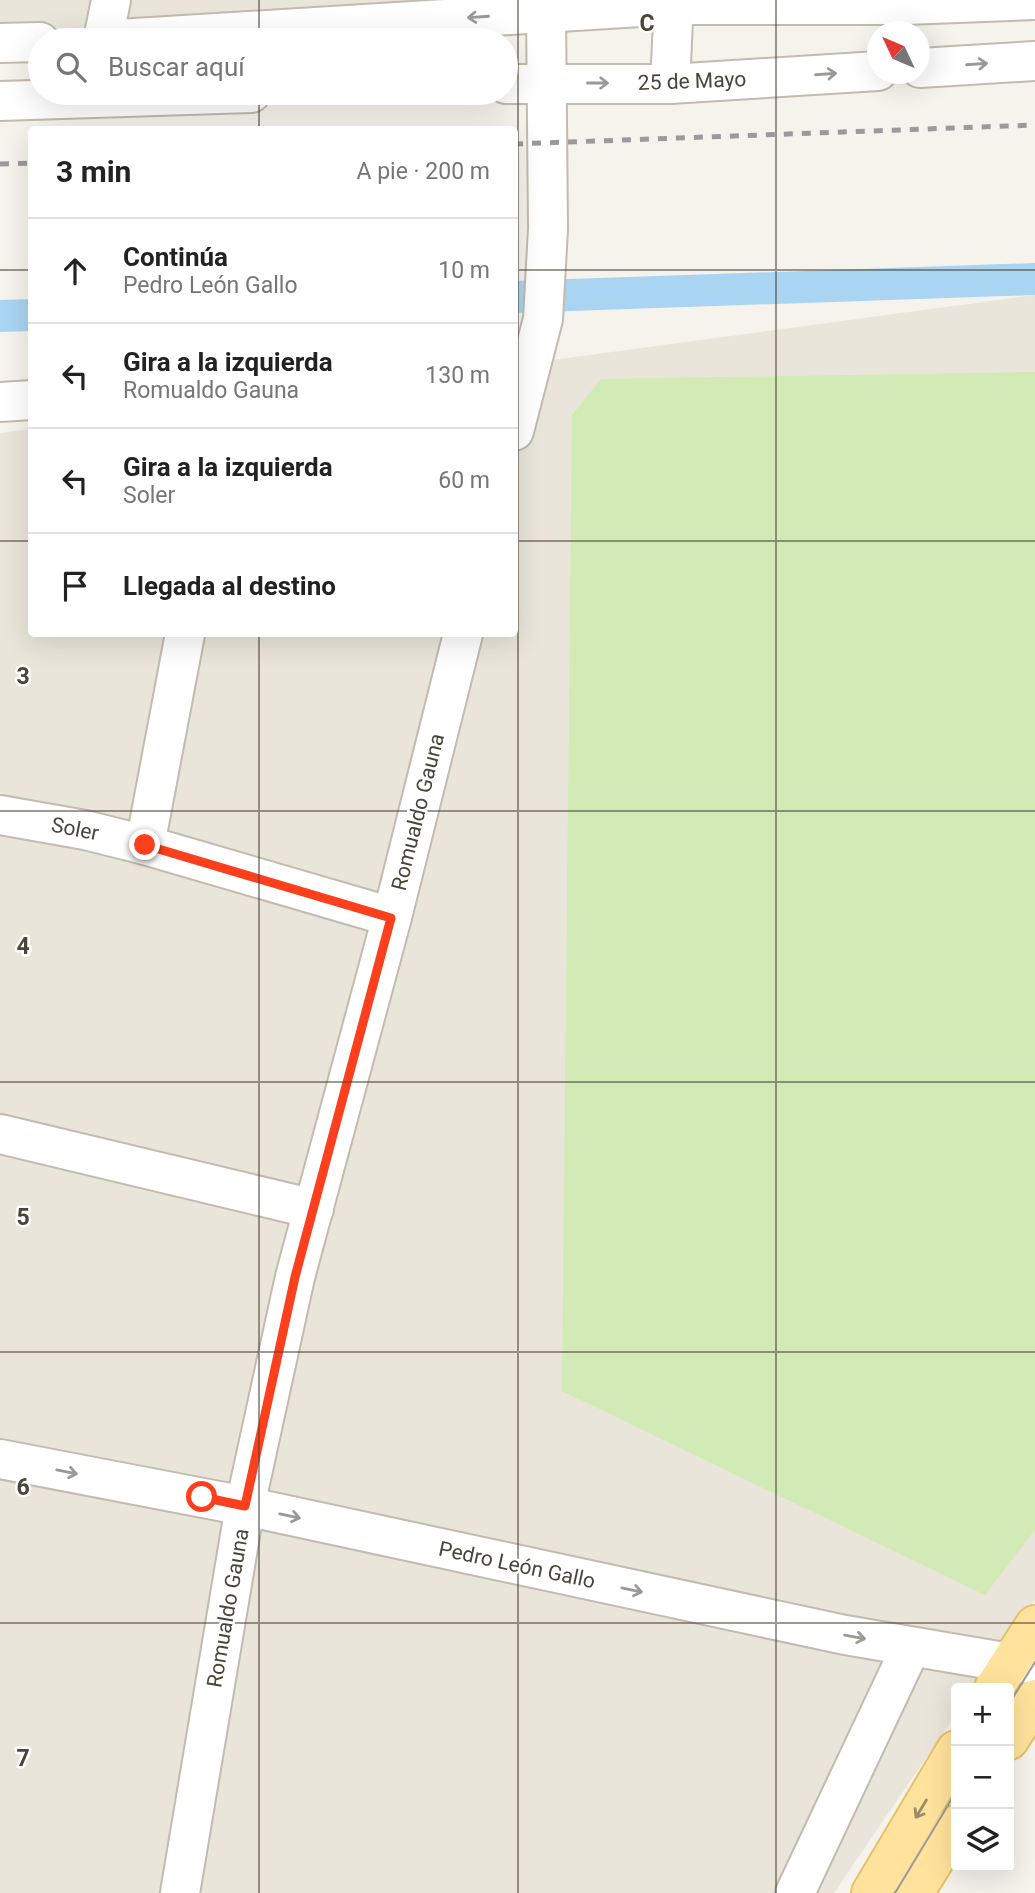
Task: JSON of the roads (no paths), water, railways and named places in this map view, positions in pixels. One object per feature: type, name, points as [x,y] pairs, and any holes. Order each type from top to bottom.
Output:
[{"type":"main road","points":[[1013,1671],[1035,1625]]},
{"type":"main road","points":[[1014,1732],[1035,1699]]},
{"type":"main road","points":[[871,1893],[951,1758]]},
{"type":"main road","points":[[915,1893],[951,1833]]},
{"type":"street","points":[[105,28],[111,0]]},
{"type":"street","points":[[259,28],[548,6],[673,3],[905,5],[1035,0]]},
{"type":"street","points":[[670,84],[673,3]]},
{"type":"street","points":[[518,402],[522,373],[542,319],[548,229],[545,83],[548,6]]},
{"type":"street","points":[[0,43],[28,42]]},
{"type":"street","points":[[930,67],[1035,61]]},
{"type":"street","name":"25 de Mayo","points":[[518,84],[670,84],[867,72]]},
{"type":"street","points":[[0,101],[28,100]]},
{"type":"street","points":[[0,402],[28,400]]},
{"type":"street","points":[[145,845],[184,637]]},
{"type":"street","name":"Romualdo Gauna","points":[[180,1893],[245,1506],[295,1277],[391,918],[462,637]]},
{"type":"street","name":"Soler","points":[[0,815],[85,830],[145,845],[391,918]]},
{"type":"street","points":[[0,1134],[314,1209]]},
{"type":"street","name":"Pedro León Gallo","points":[[0,1459],[245,1506],[1013,1671]]},
{"type":"street","points":[[795,1893],[911,1647]]},
{"type":"waterway","points":[[518,297],[1035,279]]},
{"type":"waterway","points":[[0,316],[28,315]]},
{"type":"tram line","points":[[1014,1696],[1035,1662]]},
{"type":"tram line","points":[[895,1893],[951,1800]]},
{"type":"railway","points":[[518,144],[1035,125]]},
{"type":"railway","points":[[0,164],[28,163]]}]
